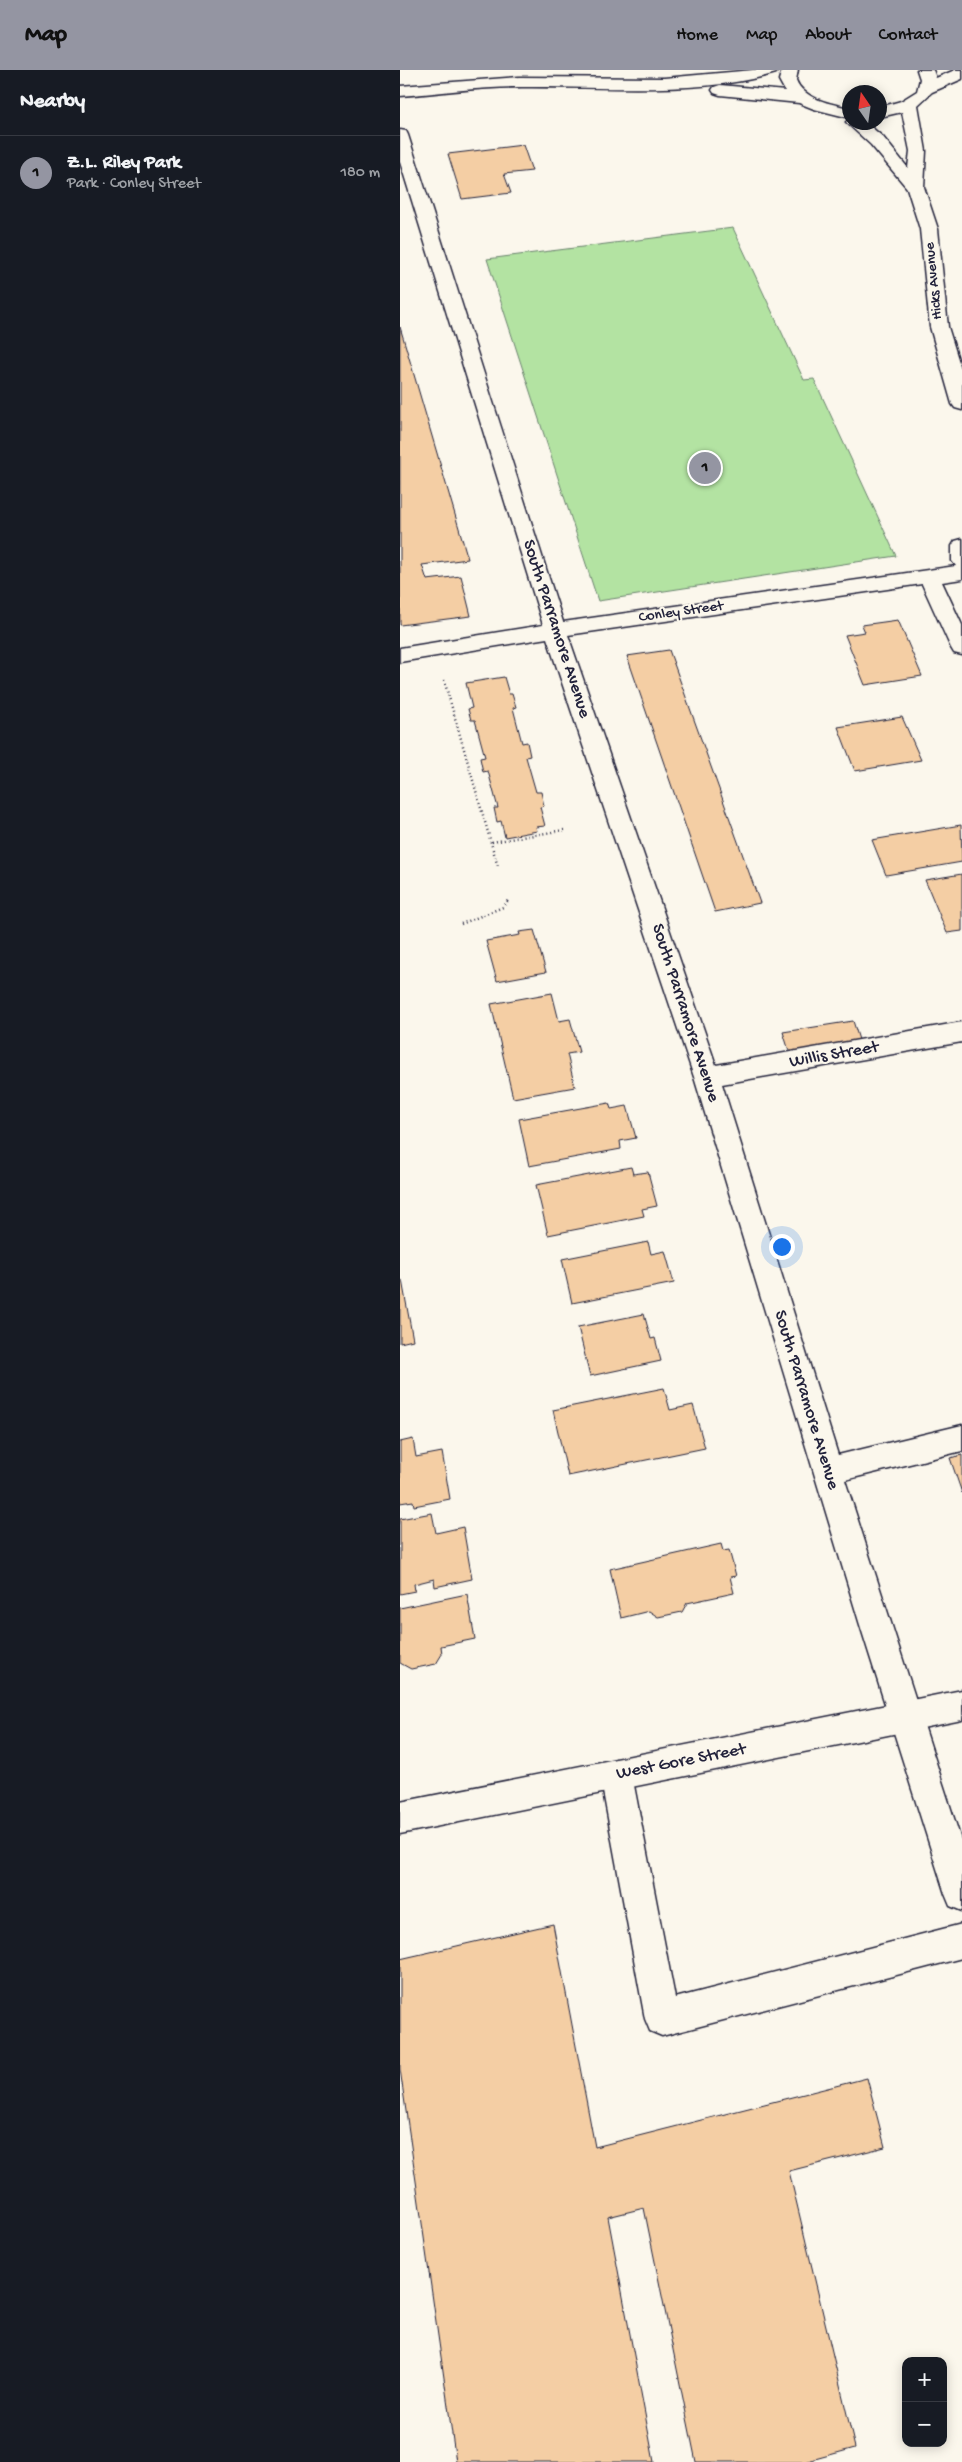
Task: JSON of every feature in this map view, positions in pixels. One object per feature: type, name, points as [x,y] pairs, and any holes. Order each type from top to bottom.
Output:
[{"type":"street","points":[[400,92],[519,82],[664,83],[750,76],[770,70]]},
{"type":"street","points":[[790,70],[788,74],[789,84],[797,95],[810,103],[842,113]]},
{"type":"street","points":[[887,110],[909,104],[922,96],[926,89],[928,75],[925,70]]},
{"type":"street","points":[[926,89],[962,73]]},
{"type":"street","points":[[664,83],[803,98]]},
{"type":"street","name":"Hicks Avenue","points":[[909,104],[918,151],[915,187]]},
{"type":"street","name":"Hicks Avenue","points":[[864,130],[877,141],[915,187],[929,228],[939,327],[962,404]]},
{"type":"street","name":"South Parramore Avenue","points":[[400,135],[555,630],[707,1077],[904,1718],[962,1894]]},
{"type":"street","points":[[962,546],[962,561]]},
{"type":"street","name":"Conley Street","points":[[400,655],[555,630],[962,572]]},
{"type":"street","points":[[930,577],[962,648]]},
{"type":"street","name":"Willis Street","points":[[707,1077],[962,1032]]},
{"type":"street","points":[[828,1471],[962,1438]]},
{"type":"street","name":"West Gore Street","points":[[400,1818],[962,1705]]},
{"type":"street","points":[[616,1775],[662,2019],[962,1941]]},
{"type":"path","points":[[444,677],[498,867]]},
{"type":"path","points":[[492,842],[564,830]]},
{"type":"path","points":[[461,924],[503,906],[509,899]]},
{"type":"green space","points":[[733,228],[804,380],[814,379],[896,556],[598,601],[487,259]]},
{"type":"building","points":[[523,145],[532,171],[504,174],[511,193],[462,199],[448,154]]},
{"type":"building","points":[[400,327],[468,559],[422,565],[427,580],[461,576],[471,616],[400,625]]},
{"type":"building","points":[[898,620],[922,676],[865,685],[845,635],[865,632],[862,625]]},
{"type":"building","points":[[669,650],[760,903],[715,912],[627,656]]},
{"type":"building","points":[[504,677],[509,694],[512,694],[516,707],[513,708],[522,743],[527,742],[530,756],[526,757],[536,792],[541,792],[544,806],[540,807],[545,826],[536,827],[537,831],[505,837],[501,821],[497,822],[494,808],[498,808],[488,771],[483,772],[480,758],[485,757],[475,720],[471,720],[468,709],[472,708],[466,683]]},
{"type":"building","points":[[902,717],[921,760],[855,771],[838,727]]},
{"type":"building","points":[[961,825],[962,862],[886,875],[872,840]]},
{"type":"building","points":[[962,874],[962,931],[947,933],[925,880]]},
{"type":"building","points":[[534,930],[546,972],[497,981],[486,941],[520,935],[519,932]]},
{"type":"building","points":[[552,993],[559,1021],[570,1019],[579,1052],[567,1054],[575,1087],[513,1098],[491,1004]]},
{"type":"building","points":[[853,1021],[861,1046],[791,1057],[783,1032]]},
{"type":"building","points":[[609,1103],[611,1109],[627,1106],[636,1138],[620,1141],[621,1149],[529,1166],[519,1119]]},
{"type":"building","points":[[631,1167],[633,1174],[648,1172],[657,1206],[642,1209],[644,1216],[548,1235],[536,1185]]},
{"type":"building","points":[[648,1242],[651,1254],[665,1251],[674,1283],[572,1303],[562,1259]]},
{"type":"building","points":[[400,1280],[402,1280],[413,1340],[400,1343]]},
{"type":"building","points":[[644,1314],[651,1339],[655,1338],[661,1361],[590,1376],[578,1327]]},
{"type":"building","points":[[664,1388],[670,1410],[693,1405],[705,1448],[568,1476],[553,1410]]},
{"type":"building","points":[[413,1439],[416,1457],[442,1452],[450,1499],[414,1506],[413,1501],[400,1503],[400,1442]]},
{"type":"building","points":[[962,1455],[962,1493],[950,1458]]},
{"type":"building","points":[[432,1513],[436,1533],[463,1527],[472,1579],[435,1587],[434,1579],[414,1584],[415,1591],[400,1594],[400,1519]]},
{"type":"building","points":[[721,1544],[723,1551],[729,1550],[736,1576],[730,1577],[734,1593],[687,1603],[682,1612],[658,1617],[649,1611],[621,1618],[610,1569]]},
{"type":"building","points":[[467,1594],[475,1639],[441,1646],[442,1654],[436,1664],[411,1669],[400,1663],[400,1608]]},
{"type":"building","points":[[553,1924],[595,2147],[867,2078],[885,2147],[789,2171],[855,2448],[804,2462],[696,2462],[644,2208],[608,2217],[654,2462],[456,2462],[400,2069],[400,1959]]},
{"type":"place","name":"Z.L. Riley Park","points":[[705,468]]}]
